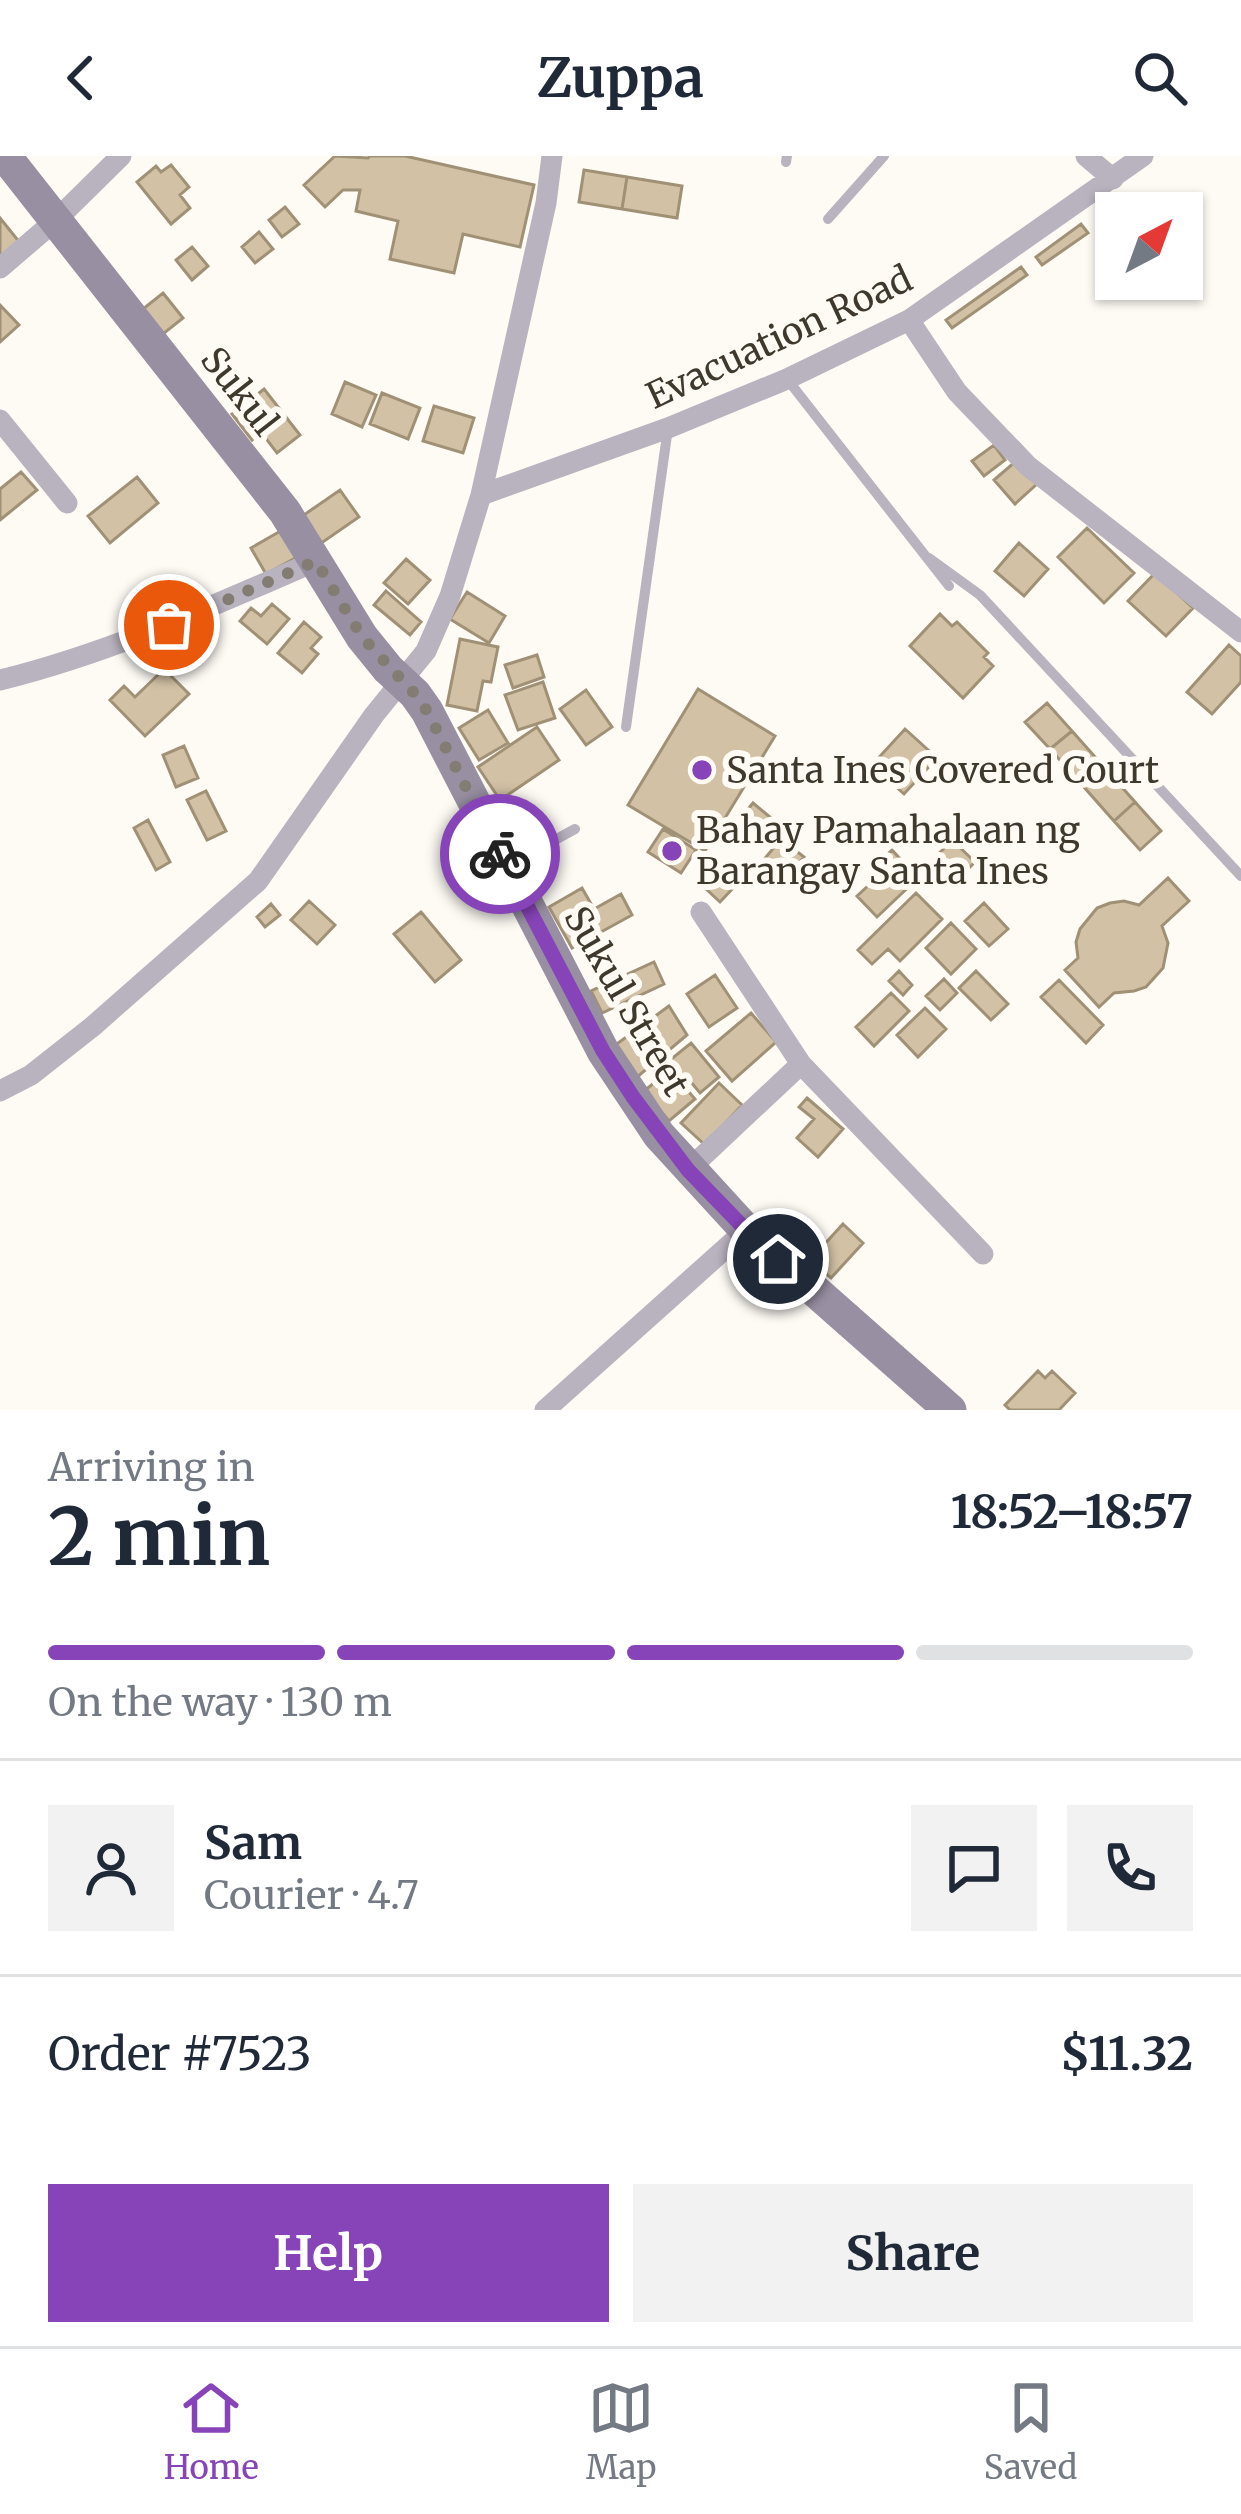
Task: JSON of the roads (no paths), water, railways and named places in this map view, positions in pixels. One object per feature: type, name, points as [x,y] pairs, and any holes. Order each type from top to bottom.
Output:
[{"type":"street","name":"Sukul","points":[[5,156],[285,512],[362,637],[402,681]]},
{"type":"street","points":[[0,268],[121,156]]},
{"type":"street","points":[[0,1090],[31,1075],[92,1028],[258,881],[374,715],[426,651],[482,496],[546,203],[552,156]]},
{"type":"street","points":[[1085,156],[1113,179]]},
{"type":"street","name":"Evacuation Road","points":[[482,496],[787,379],[909,320],[1143,156]]},
{"type":"street","points":[[909,320],[957,392],[1028,466],[1241,632]]},
{"type":"street","points":[[0,420],[67,503]]},
{"type":"street","points":[[0,680],[63,664],[169,625],[316,561]]},
{"type":"street","name":"Sukul Street","points":[[402,681],[436,728],[603,1051],[659,1135],[746,1230],[950,1410]]},
{"type":"street","points":[[701,912],[801,1064],[982,1254]]},
{"type":"street","points":[[688,1170],[801,1064]]},
{"type":"street","points":[[544,1410],[746,1230]]},
{"type":"lane","points":[[828,219],[884,156]]},
{"type":"lane","points":[[787,379],[949,586]]},
{"type":"lane","points":[[626,727],[668,428]]},
{"type":"lane","points":[[929,557],[980,595],[1241,875]]},
{"type":"lane","points":[[506,866],[575,829]]},
{"type":"place","name":"Santa Ines Covered Court","points":[[702,770]]},
{"type":"place","name":"Bahay Pamahalaan ng Barangay Santa Ines","points":[[672,851]]}]
